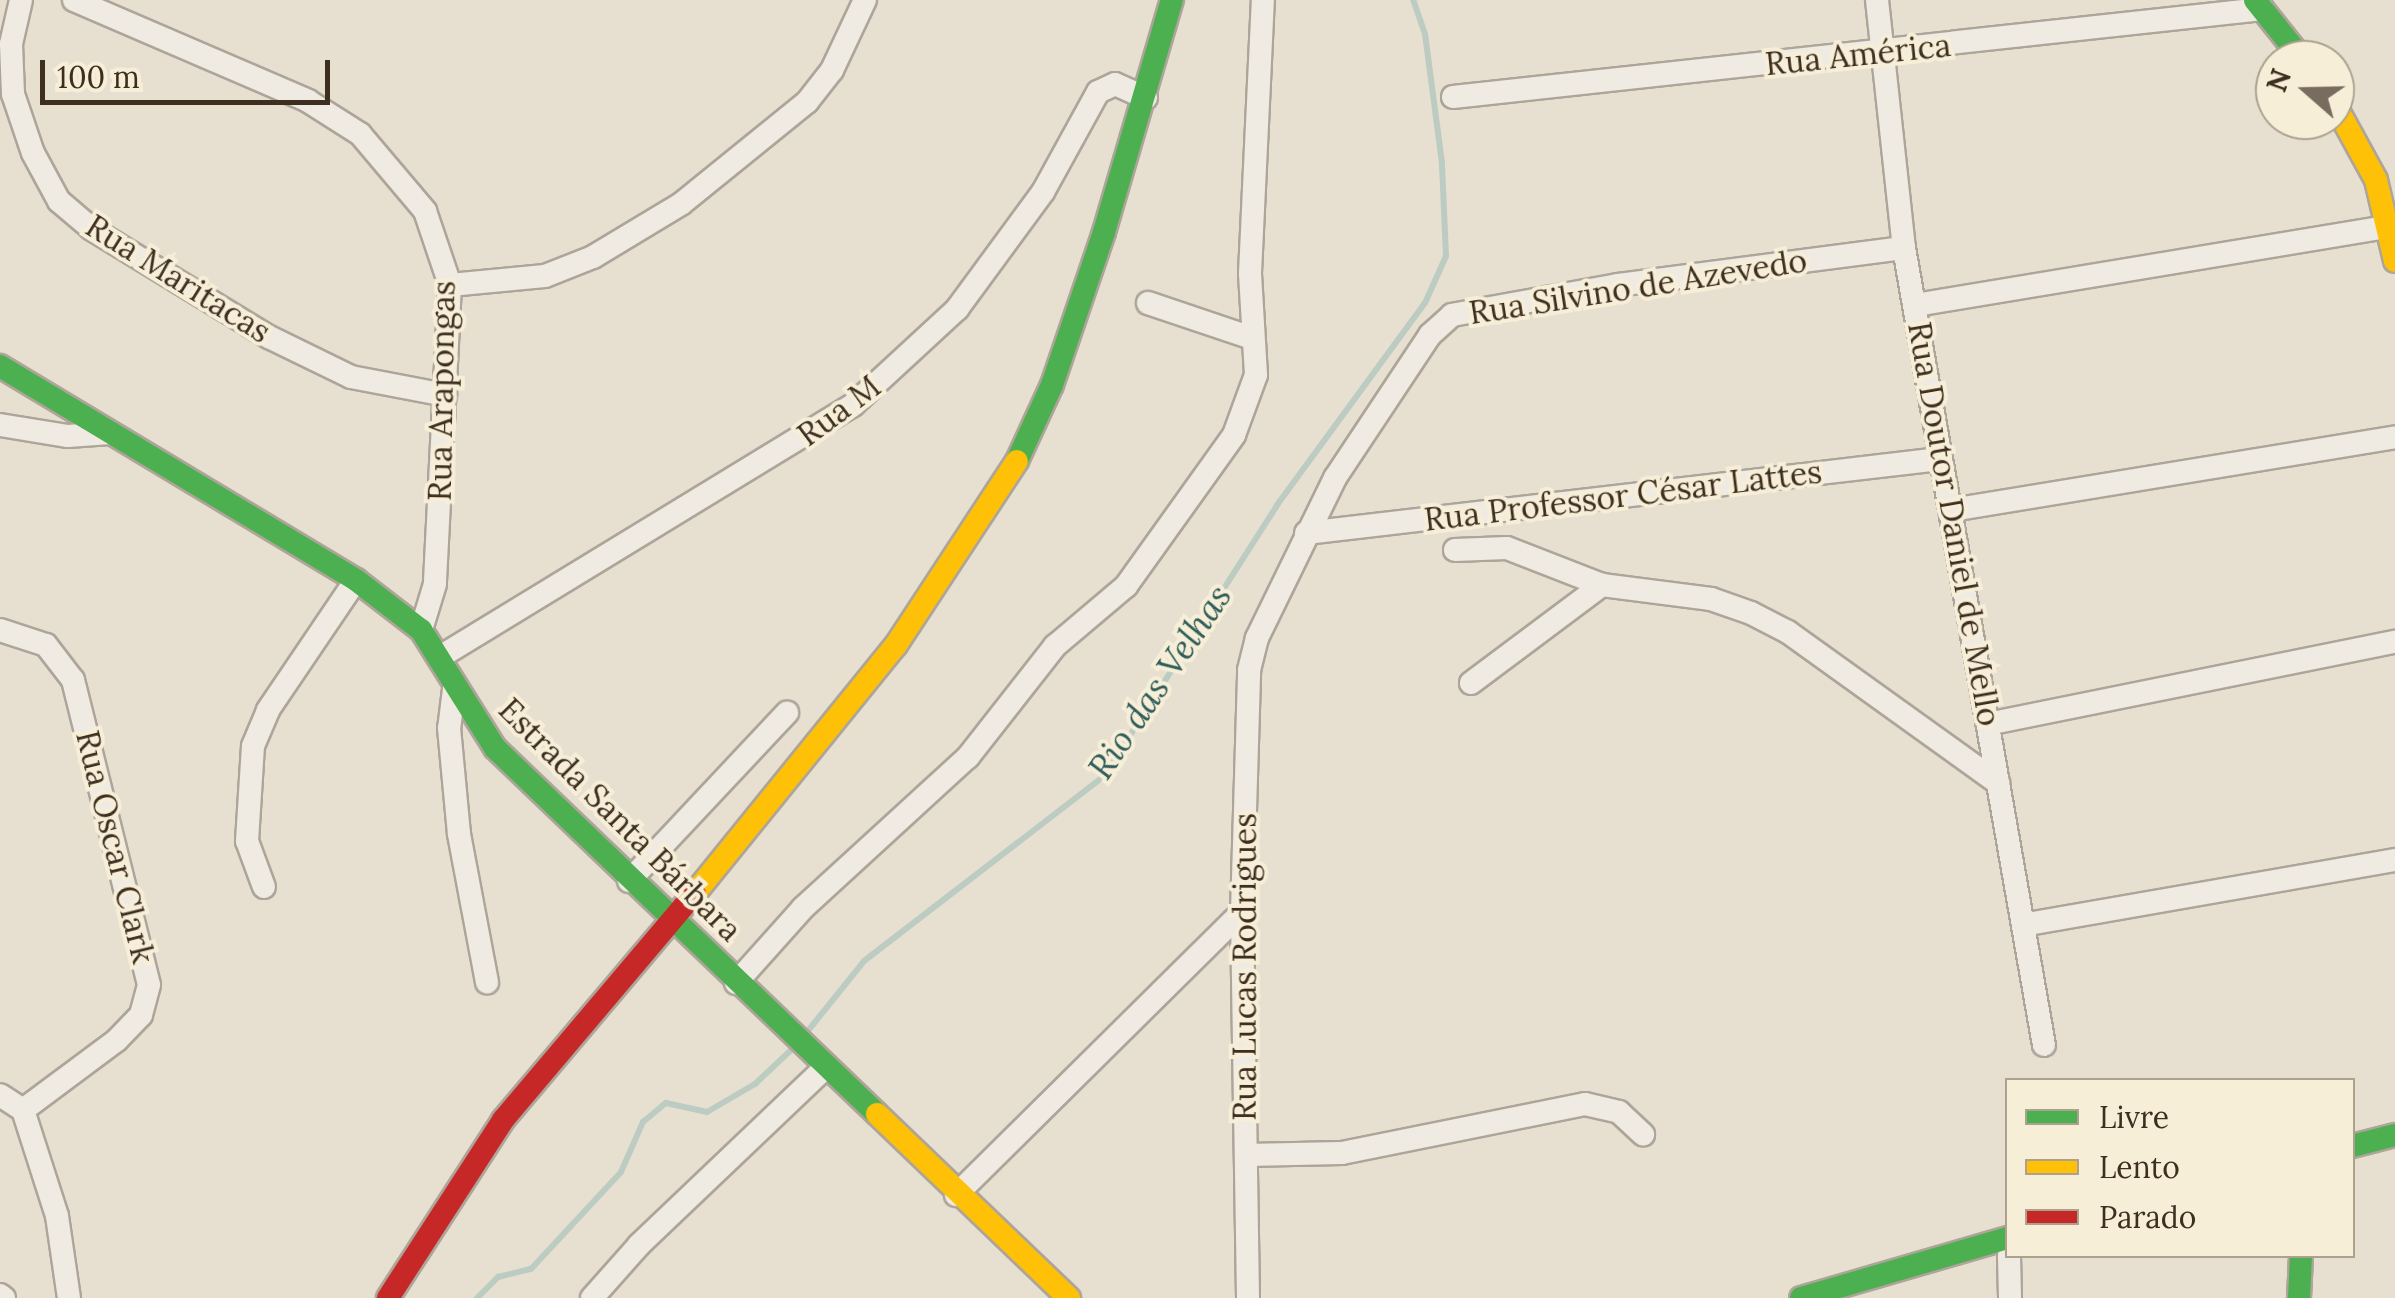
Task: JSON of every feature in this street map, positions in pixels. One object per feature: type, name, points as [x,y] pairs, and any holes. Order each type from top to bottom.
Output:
[{"type":"street","name":"Rua Maritacas","points":[[22,0],[10,44],[14,94],[33,153],[60,201],[92,229],[269,337],[351,377],[445,395]]},
{"type":"street","name":"Rua Arapongas","points":[[74,0],[262,76],[360,134],[425,211],[450,285],[435,584],[422,630]]},
{"type":"street","points":[[450,285],[544,276],[593,257],[681,204],[807,102],[832,70],[865,0]]},
{"type":"street","points":[[388,1298],[503,1120],[896,645],[1010,476],[1052,386],[1146,98],[1172,0]]},
{"type":"street","points":[[736,983],[803,908],[968,757],[1055,646],[1126,586],[1160,544],[1248,408],[1256,375],[1250,255],[1263,0]]},
{"type":"street","name":"Rua Doutor Daniel de Mello","points":[[1877,0],[1904,248],[1940,459],[1992,723],[1998,783],[2028,924],[2044,1046]]},
{"type":"street","points":[[2258,5],[2287,40]]},
{"type":"street","name":"Rua América","points":[[1453,97],[1882,53],[2258,5]]},
{"type":"street","name":"Rua M","points":[[440,657],[756,470],[854,404],[956,310],[1043,192],[1098,92],[1116,84],[1146,98]]},
{"type":"street","points":[[2355,133],[2386,178],[2387,226],[2395,261]]},
{"type":"street","points":[[1915,305],[2387,226]]},
{"type":"street","name":"Rua Silvino de Azevedo","points":[[1256,638],[1306,533],[1397,385],[1452,315],[1618,285],[1904,248]]},
{"type":"street","points":[[1148,303],[1252,338]]},
{"type":"street","name":"Estrada Santa Bárbara","points":[[0,366],[356,580],[422,630],[454,689],[495,748],[820,1066],[1069,1298]]},
{"type":"street","points":[[0,425],[68,436],[112,433]]},
{"type":"street","points":[[1951,510],[2395,437]]},
{"type":"street","name":"Rua Professor César Lattes","points":[[1306,533],[1940,459]]},
{"type":"street","points":[[1455,550],[1507,548],[1602,585],[1711,599],[1788,632],[1998,783]]},
{"type":"street","points":[[264,888],[247,841],[253,746],[268,710],[356,580]]},
{"type":"street","points":[[1471,684],[1602,585]]},
{"type":"street","name":"Rua Oscar Clark","points":[[0,630],[46,645],[73,680],[149,985],[141,1015],[117,1040],[23,1110]]},
{"type":"street","name":"Rua Lucas Rodrigues","points":[[1248,1298],[1242,912],[1246,720],[1256,638]]},
{"type":"street","points":[[1992,723],[2395,642]]},
{"type":"street","points":[[454,689],[453,781],[487,982]]},
{"type":"street","points":[[629,881],[788,713]]},
{"type":"street","points":[[2028,924],[2395,860]]},
{"type":"street","points":[[956,1195],[1242,912]]},
{"type":"street","points":[[592,1298],[639,1245],[820,1066]]},
{"type":"street","points":[[0,1094],[23,1110],[57,1216],[69,1298]]},
{"type":"street","points":[[1246,1155],[1342,1153],[1585,1104],[1619,1112],[1643,1134]]},
{"type":"street","points":[[2355,1145],[2395,1136]]},
{"type":"street","points":[[1801,1298],[2005,1239]]},
{"type":"street","points":[[2009,1258],[2010,1298]]},
{"type":"street","points":[[2298,1298],[2300,1258]]},
{"type":"waterway","name":"Rio das Velhas","points":[[807,1032],[864,961],[1104,776],[1277,505],[1425,303],[1446,256],[1442,163],[1425,34],[1413,0]]},
{"type":"waterway","name":"Rio das Velhas","points":[[477,1298],[498,1277],[531,1269],[621,1172],[643,1122],[666,1103],[707,1112],[755,1084],[792,1049]]},
{"type":"traffic: fast","points":[[1017,461],[1052,385],[1104,232],[1172,0]]},
{"type":"traffic: fast","points":[[2255,0],[2287,40]]},
{"type":"traffic: fast","points":[[0,366],[356,580],[421,630],[495,748],[877,1114]]},
{"type":"traffic: fast","points":[[2355,1145],[2395,1135]]},
{"type":"traffic: fast","points":[[1801,1298],[2005,1239]]},
{"type":"traffic: fast","points":[[2299,1298],[2301,1258]]},
{"type":"traffic: slow","points":[[2354,140],[2376,180],[2395,261]]},
{"type":"traffic: slow","points":[[695,893],[896,645],[1017,461]]},
{"type":"traffic: slow","points":[[877,1114],[1069,1298]]},
{"type":"traffic: jam","points":[[388,1298],[503,1120],[695,893]]}]
